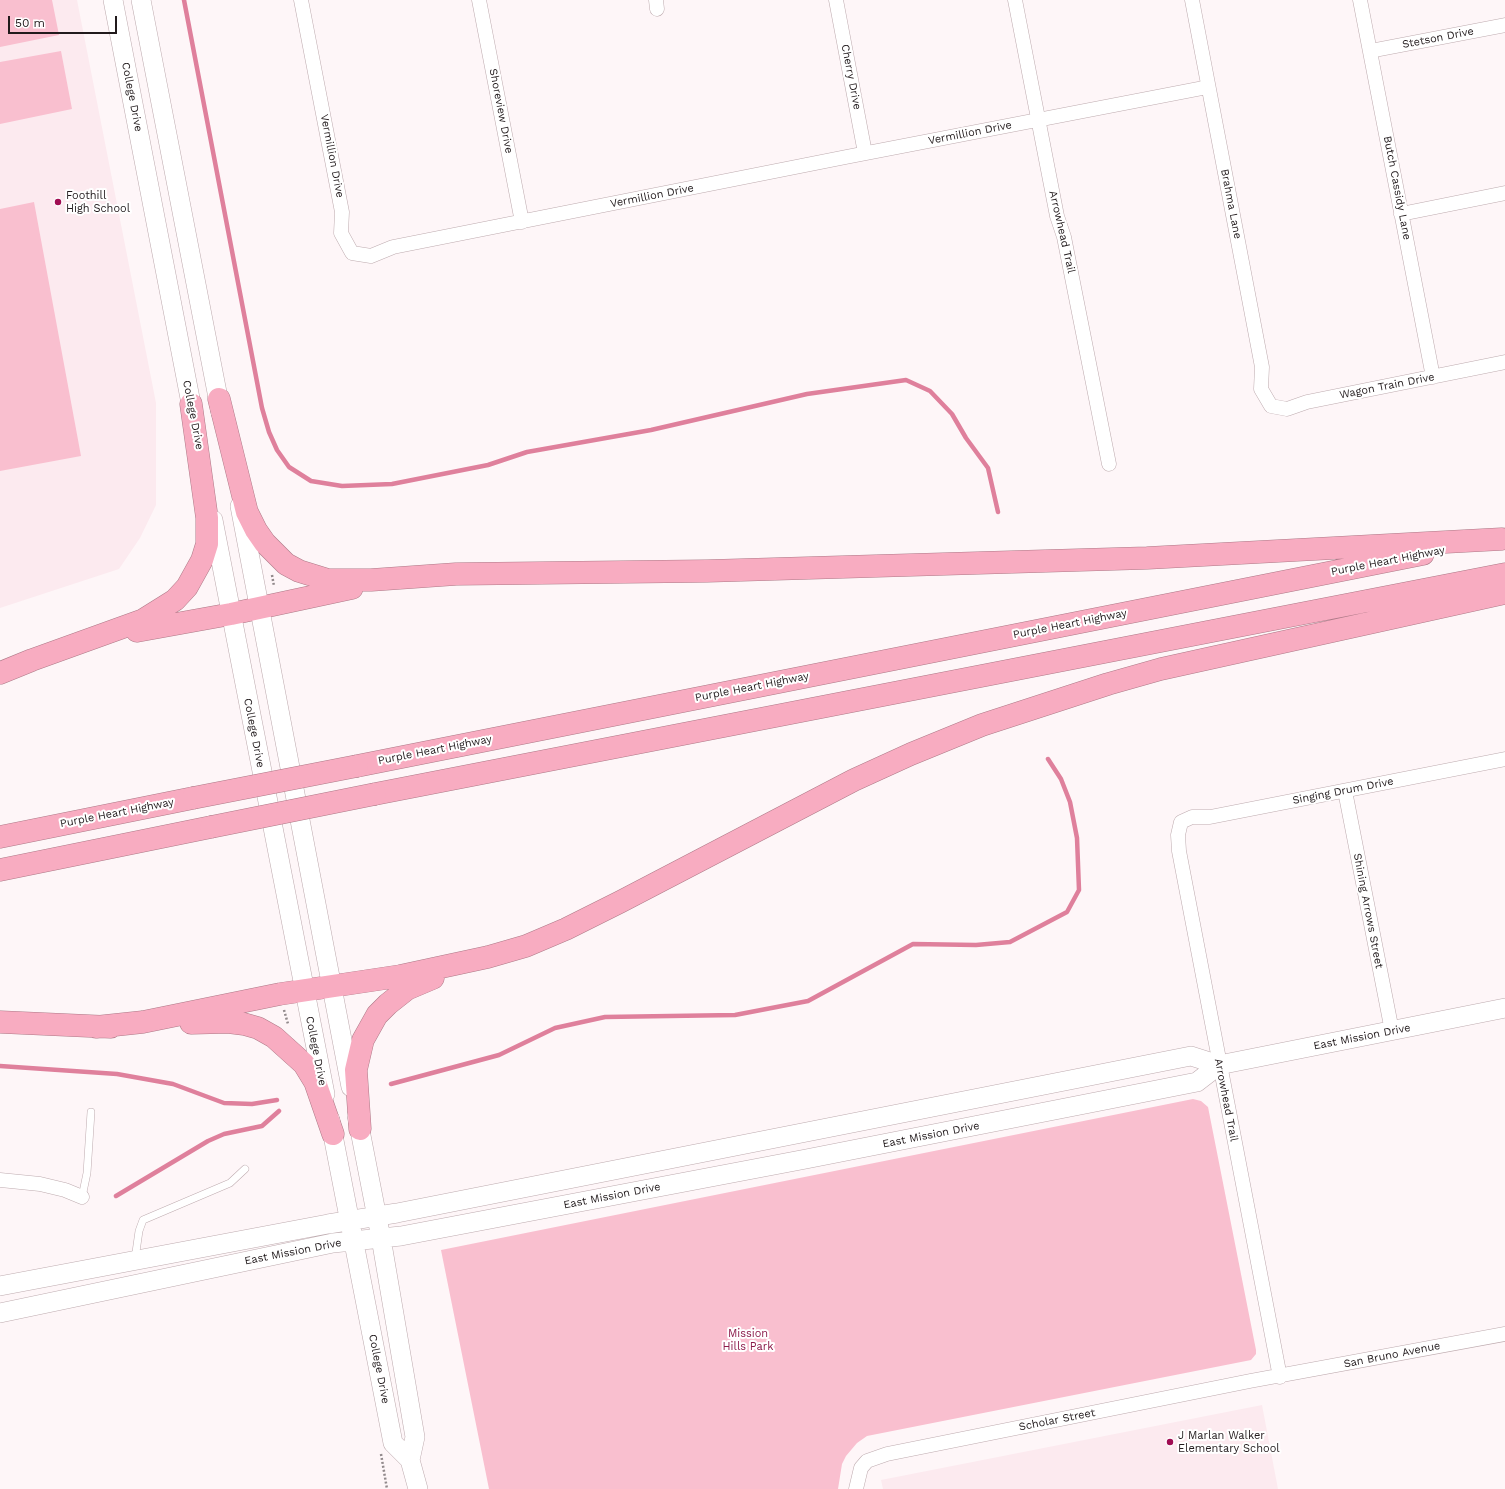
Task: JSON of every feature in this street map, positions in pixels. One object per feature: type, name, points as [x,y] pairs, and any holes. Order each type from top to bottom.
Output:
[{"type":"highway","points":[[219,399],[247,512],[256,530],[274,553],[286,564],[299,571],[328,580],[346,581],[456,574],[707,571],[1147,558],[1503,538]]},
{"type":"highway","points":[[0,673],[143,620],[159,612],[175,600],[187,587],[202,560],[207,544],[208,518],[191,404]]},
{"type":"highway","name":"Purple Heart Highway","points":[[0,837],[1503,538]]},
{"type":"highway","points":[[0,870],[375,794],[1505,574]]},
{"type":"highway","points":[[77,644],[408,577]]},
{"type":"highway","points":[[96,1027],[143,1022],[304,991],[360,983],[488,957],[526,946],[566,929],[854,780],[911,754],[982,726],[1101,686],[1161,669],[1505,593]]},
{"type":"highway","points":[[360,1129],[356,1070],[363,1040],[377,1015],[407,989],[488,957]]},
{"type":"highway","points":[[0,1022],[145,1028],[228,1022],[258,1028],[274,1037],[304,1064],[315,1082],[333,1134]]},
{"type":"main road","name":"College Drive","points":[[113,0],[304,991],[393,1443],[410,1460]]},
{"type":"main road","name":"College Drive","points":[[141,0],[381,1238],[415,1437],[410,1460],[418,1489]]},
{"type":"main road","name":"East Mission Drive","points":[[0,1313],[333,1243],[381,1238],[798,1161],[1197,1082],[1219,1065],[1505,1008]]},
{"type":"main road","name":"East Mission Drive","points":[[0,1286],[376,1216],[1191,1056],[1219,1065]]},
{"type":"street","name":"Vermillion Drive","points":[[301,0],[342,212],[341,233],[352,253],[371,256],[393,247],[865,153],[1208,87]]},
{"type":"street","name":"Shoreview Drive","points":[[480,0],[522,222]]},
{"type":"street","name":"Cherry Drive","points":[[836,0],[865,153]]},
{"type":"street","name":"Arrowhead Trail","points":[[1015,0],[1057,216],[1064,238],[1109,464]]},
{"type":"street","name":"Brahma Lane","points":[[1192,0],[1262,367],[1261,389],[1271,406]]},
{"type":"street","name":"Butch Cassidy Lane","points":[[1360,0],[1433,376]]},
{"type":"street","name":"Stetson Drive","points":[[1370,51],[1505,25]]},
{"type":"street","points":[[1401,214],[1505,193]]},
{"type":"street","name":"Wagon Train Drive","points":[[1271,406],[1287,409],[1307,402],[1505,362]]},
{"type":"street","name":"Singing Drum Drive","points":[[1181,822],[1192,817],[1210,817],[1505,759]]},
{"type":"street","name":"Shining Arrows Street","points":[[1345,791],[1392,1031]]},
{"type":"street","name":"Arrowhead Trail","points":[[1181,822],[1178,835],[1179,851],[1280,1377]]},
{"type":"street","points":[[0,1180],[40,1184],[65,1190],[82,1197]]},
{"type":"street","name":"San Bruno Avenue","points":[[1280,1377],[1505,1334]]},
{"type":"street","name":"Scholar Street","points":[[856,1489],[861,1468],[867,1461],[876,1457],[1280,1377]]},
{"type":"lane","points":[[82,1197],[87,1173],[91,1112]]},
{"type":"lane","points":[[135,1261],[139,1231],[143,1220],[230,1183],[245,1169]]},
{"type":"shaded area","name":"Foothill High School","points":[[0,0],[77,0],[156,403],[156,505],[140,538],[119,569],[0,608]]},
{"type":"shaded area","name":"J Marlan Walker Elementary School","points":[[1262,1405],[1278,1489],[883,1489],[881,1480]]},
{"type":"green space","points":[[0,0],[52,0],[59,35],[0,47]]},
{"type":"green space","points":[[61,51],[72,109],[0,124],[0,62]]},
{"type":"green space","points":[[34,202],[81,456],[0,471],[0,209]]},
{"type":"green space","name":"Mission Hills Park","points":[[1193,1099],[1201,1101],[1208,1107],[1256,1350],[1256,1354],[1251,1360],[867,1436],[857,1443],[846,1456],[842,1464],[838,1489],[489,1489],[441,1250]]},
{"type":"waterway","points":[[184,0],[262,408],[269,432],[277,450],[289,467],[311,481],[342,486],[392,484],[488,465],[527,452],[651,430],[807,394],[906,380],[930,391],[952,414],[966,438],[988,468],[998,512]]},
{"type":"waterway","points":[[391,1084],[499,1055],[555,1028],[605,1017],[735,1015],[808,1001],[913,944],[976,945],[1010,942],[1067,912],[1079,890],[1077,838],[1070,802],[1061,779],[1048,759]]},
{"type":"waterway","points":[[0,1066],[117,1074],[173,1084],[224,1103],[252,1104],[277,1100]]},
{"type":"waterway","points":[[116,1196],[208,1141],[224,1134],[262,1126],[279,1111]]},
{"type":"place","name":"Foothill High School","points":[[58,202]]},
{"type":"place","name":"J Marlan Walker Elementary School","points":[[1170,1442]]}]
